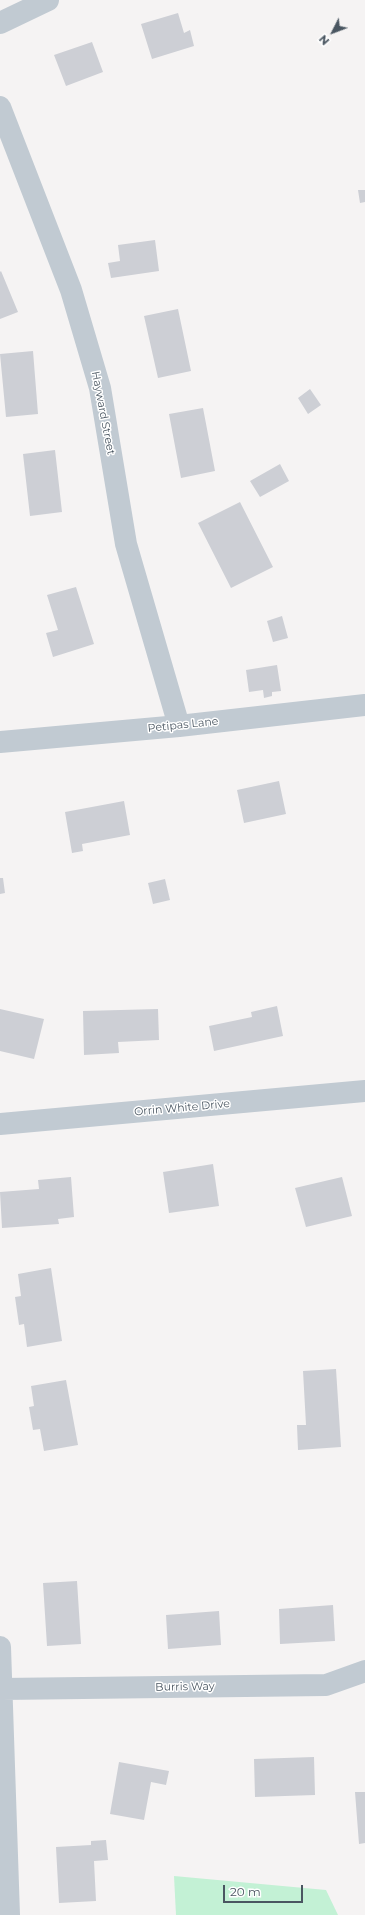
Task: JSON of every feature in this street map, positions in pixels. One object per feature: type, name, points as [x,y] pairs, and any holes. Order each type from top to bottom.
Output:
[{"type":"street","points":[[0,23],[48,0]]},
{"type":"street","name":"Hayward Street","points":[[0,107],[71,290],[100,388],[126,544],[179,726]]},
{"type":"street","name":"Petipas Lane","points":[[0,742],[179,726],[365,704]]},
{"type":"street","name":"Orrin White Drive","points":[[0,1124],[365,1091]]},
{"type":"street","points":[[0,1647],[9,1915]]},
{"type":"street","name":"Burris Way","points":[[2,1689],[326,1685],[365,1671]]},
{"type":"green space","points":[[174,1876],[326,1890],[338,1915],[176,1915]]},
{"type":"building","points":[[178,13],[184,33],[190,30],[194,46],[152,59],[141,24]]},
{"type":"building","points":[[92,42],[103,72],[66,86],[54,55]]},
{"type":"building","points":[[358,190],[365,190],[365,202],[360,203]]},
{"type":"building","points":[[155,240],[159,271],[111,278],[108,263],[120,261],[118,245]]},
{"type":"building","points":[[1,271],[18,312],[0,319],[0,272]]},
{"type":"building","points":[[178,309],[191,371],[158,378],[144,316]]},
{"type":"building","points":[[33,351],[38,414],[6,417],[0,354]]},
{"type":"building","points":[[310,389],[321,405],[308,414],[298,398]]},
{"type":"building","points":[[203,408],[215,471],[181,478],[169,414]]},
{"type":"building","points":[[55,450],[62,512],[30,516],[23,454]]},
{"type":"building","points":[[280,464],[289,481],[260,497],[250,481]]},
{"type":"building","points":[[240,502],[273,567],[231,588],[198,523]]},
{"type":"building","points":[[76,587],[94,644],[53,657],[46,633],[58,630],[47,595]]},
{"type":"building","points":[[282,616],[288,638],[273,642],[267,621]]},
{"type":"building","points":[[277,665],[281,691],[272,692],[272,696],[264,698],[263,690],[249,692],[246,670]]},
{"type":"building","points":[[279,781],[286,814],[244,823],[237,790]]},
{"type":"building","points":[[124,801],[130,835],[82,844],[83,851],[72,853],[65,812]]},
{"type":"building","points":[[0,878],[3,878],[5,893],[0,894]]},
{"type":"building","points":[[165,879],[170,900],[153,904],[148,883]]},
{"type":"building","points":[[277,1006],[283,1036],[214,1051],[209,1026],[252,1017],[251,1012]]},
{"type":"building","points":[[0,1009],[44,1019],[34,1059],[0,1051]]},
{"type":"building","points":[[158,1009],[159,1040],[118,1042],[119,1053],[84,1055],[83,1011]]},
{"type":"building","points":[[213,1164],[219,1206],[169,1213],[163,1172]]},
{"type":"building","points":[[71,1177],[74,1217],[58,1219],[59,1224],[2,1228],[0,1192],[39,1189],[38,1180]]},
{"type":"building","points":[[342,1177],[352,1216],[306,1227],[295,1188]]},
{"type":"building","points":[[51,1268],[62,1341],[27,1347],[24,1324],[19,1325],[15,1297],[21,1296],[18,1274]]},
{"type":"building","points":[[336,1369],[341,1447],[298,1450],[297,1425],[306,1425],[303,1371]]},
{"type":"building","points":[[66,1380],[78,1445],[44,1451],[40,1429],[33,1430],[29,1407],[34,1406],[31,1386]]},
{"type":"building","points":[[77,1581],[81,1644],[47,1646],[43,1583]]},
{"type":"building","points":[[333,1605],[335,1641],[280,1644],[279,1609]]},
{"type":"building","points":[[219,1611],[221,1645],[168,1649],[166,1615]]},
{"type":"building","points":[[314,1757],[315,1795],[255,1797],[254,1759]]},
{"type":"building","points":[[119,1762],[169,1771],[166,1785],[151,1782],[144,1820],[110,1814]]},
{"type":"building","points":[[355,1792],[365,1792],[365,1843],[359,1844]]},
{"type":"building","points":[[106,1840],[108,1860],[94,1861],[96,1901],[59,1903],[56,1847],[91,1845],[91,1841]]}]
